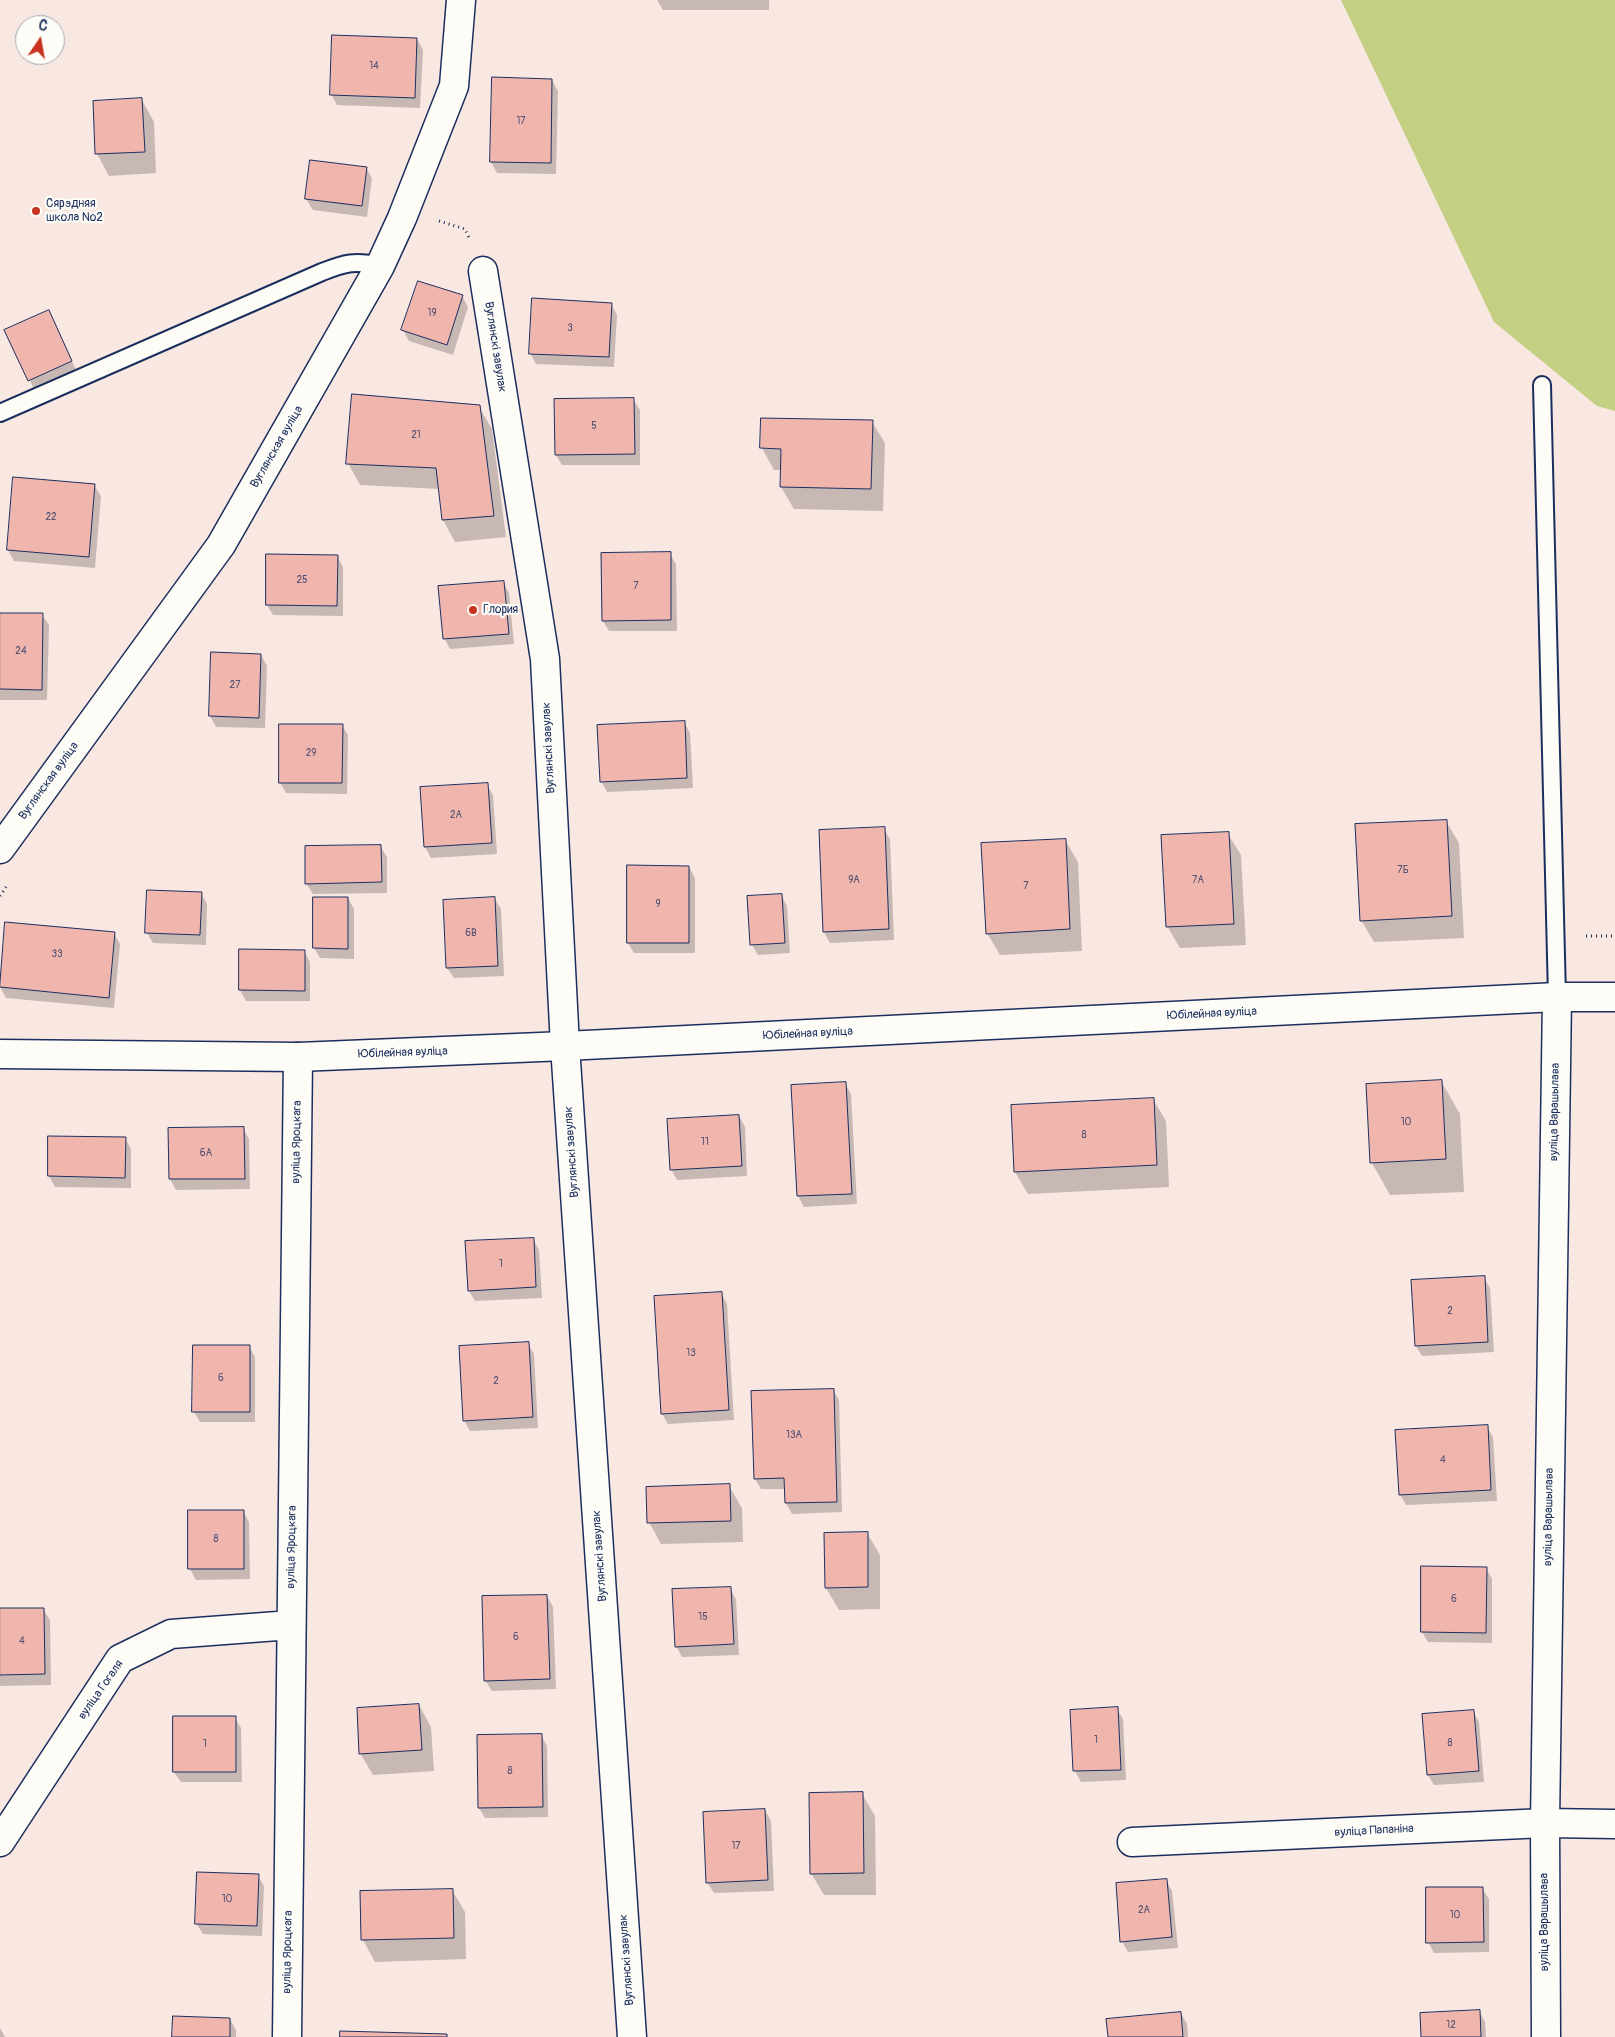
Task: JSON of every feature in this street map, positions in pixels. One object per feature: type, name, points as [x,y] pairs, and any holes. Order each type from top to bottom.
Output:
[{"type":"street","name":"Вуглянская вуліца","points":[[0,849],[221,545],[380,266],[402,218],[454,86],[461,0]]},
{"type":"street","name":"Вуглянскі завулак","points":[[483,271],[545,659],[565,1046],[632,2037]]},
{"type":"street","name":"Юбілейная вуліца","points":[[0,1054],[298,1057],[565,1046],[1557,997],[1615,998]]},
{"type":"street","name":"вуліца Варашылава","points":[[1546,2037],[1545,1823],[1557,997]]},
{"type":"street","name":"вуліца Яроцкага","points":[[287,2037],[298,1057]]},
{"type":"street","name":"вуліца Гогаля","points":[[0,1842],[120,1659],[171,1634],[291,1625]]},
{"type":"street","name":"вуліца Папаніна","points":[[1132,1842],[1545,1823],[1615,1824]]},
{"type":"lane","points":[[0,413],[346,262],[363,262],[380,266]]},
{"type":"lane","points":[[1542,385],[1557,997]]},
{"type":"green space","points":[[1341,0],[1615,0],[1615,411],[1597,406],[1494,322]]},
{"type":"building","points":[[332,35],[417,38],[415,98],[330,95]]},
{"type":"building","points":[[492,77],[552,79],[551,163],[490,162]]},
{"type":"building","points":[[142,98],[145,152],[95,154],[93,101]]},
{"type":"building","points":[[310,160],[367,167],[362,206],[305,199]]},
{"type":"building","points":[[418,281],[463,295],[447,345],[401,330]]},
{"type":"building","points":[[532,298],[612,303],[609,357],[529,354]]},
{"type":"building","points":[[49,310],[72,361],[28,381],[4,330]]},
{"type":"building","points":[[352,394],[480,405],[494,516],[442,520],[436,468],[346,464]]},
{"type":"building","points":[[634,398],[635,454],[555,455],[554,399]]},
{"type":"building","points":[[761,418],[873,420],[871,489],[780,487],[781,449],[760,448]]},
{"type":"building","points":[[13,477],[95,484],[89,557],[7,550]]},
{"type":"building","points":[[671,552],[671,620],[602,621],[601,553]]},
{"type":"building","points":[[266,554],[338,555],[337,606],[266,605]]},
{"type":"building","name":"Глория","points":[[504,581],[509,634],[443,639],[438,586]]},
{"type":"building","points":[[0,613],[43,613],[42,690],[0,689]]},
{"type":"building","points":[[211,652],[261,654],[259,718],[209,716]]},
{"type":"building","points":[[685,721],[687,778],[600,782],[597,725]]},
{"type":"building","points":[[279,724],[343,724],[342,783],[279,783]]},
{"type":"building","points":[[488,783],[492,843],[424,847],[420,787]]},
{"type":"building","points":[[1447,820],[1452,916],[1360,921],[1355,824]]},
{"type":"building","points":[[885,827],[889,929],[823,932],[819,830]]},
{"type":"building","points":[[1229,832],[1234,924],[1166,927],[1161,835]]},
{"type":"building","points":[[1066,839],[1070,929],[986,934],[981,843]]},
{"type":"building","points":[[381,845],[382,882],[305,884],[305,846]]},
{"type":"building","points":[[627,865],[689,866],[689,943],[627,943]]},
{"type":"building","points":[[147,890],[202,892],[200,935],[145,933]]},
{"type":"building","points":[[782,894],[785,943],[750,945],[747,896]]},
{"type":"building","points":[[313,897],[348,897],[348,949],[313,948]]},
{"type":"building","points":[[495,897],[498,966],[446,968],[443,900]]},
{"type":"building","points":[[5,922],[115,932],[109,998],[0,987]]},
{"type":"building","points":[[239,949],[305,950],[305,991],[239,990]]},
{"type":"building","points":[[1442,1080],[1446,1159],[1370,1163],[1366,1084]]},
{"type":"building","points":[[846,1082],[852,1194],[797,1196],[791,1085]]},
{"type":"building","points":[[1154,1098],[1157,1165],[1014,1172],[1011,1105]]},
{"type":"building","points":[[739,1115],[742,1166],[670,1170],[667,1119]]},
{"type":"building","points":[[244,1127],[245,1179],[169,1179],[168,1128]]},
{"type":"building","points":[[48,1136],[126,1137],[125,1178],[48,1176]]},
{"type":"building","points":[[534,1238],[536,1287],[468,1291],[465,1241]]},
{"type":"building","points":[[1485,1276],[1488,1342],[1415,1346],[1411,1280]]},
{"type":"building","points":[[722,1292],[729,1410],[661,1414],[654,1296]]},
{"type":"building","points":[[529,1342],[533,1417],[463,1421],[459,1346]]},
{"type":"building","points":[[193,1345],[250,1345],[250,1412],[192,1412]]},
{"type":"building","points":[[834,1389],[837,1502],[785,1503],[784,1478],[754,1479],[751,1391]]},
{"type":"building","points":[[1488,1425],[1491,1490],[1399,1495],[1395,1430]]},
{"type":"building","points":[[730,1484],[731,1521],[647,1523],[646,1487]]},
{"type":"building","points":[[188,1510],[244,1510],[244,1569],[188,1569]]},
{"type":"building","points":[[868,1532],[868,1587],[825,1588],[824,1533]]},
{"type":"building","points":[[1421,1566],[1487,1567],[1486,1633],[1421,1632]]},
{"type":"building","points":[[731,1587],[734,1644],[675,1647],[672,1589]]},
{"type":"building","points":[[547,1595],[550,1679],[484,1681],[482,1596]]},
{"type":"building","points":[[0,1608],[44,1608],[45,1674],[0,1675]]},
{"type":"building","points":[[419,1704],[422,1750],[359,1754],[357,1708]]},
{"type":"building","points":[[1118,1707],[1121,1770],[1073,1771],[1070,1710]]},
{"type":"building","points":[[1474,1710],[1479,1771],[1427,1775],[1422,1714]]},
{"type":"building","points":[[173,1716],[236,1716],[236,1772],[173,1772]]},
{"type":"building","points":[[542,1734],[543,1807],[478,1808],[477,1735]]},
{"type":"building","points":[[863,1792],[864,1873],[810,1874],[809,1793]]},
{"type":"building","points":[[765,1809],[768,1880],[706,1883],[703,1812]]},
{"type":"building","points":[[197,1872],[259,1874],[257,1926],[195,1924]]},
{"type":"building","points":[[1167,1879],[1172,1937],[1120,1942],[1116,1883]]},
{"type":"building","points":[[1426,1887],[1483,1887],[1484,1942],[1426,1943]]},
{"type":"building","points":[[453,1889],[454,1938],[361,1940],[360,1891]]},
{"type":"building","points":[[1480,2010],[1481,2037],[1421,2037],[1420,2013]]},
{"type":"building","points":[[1181,2012],[1183,2037],[1108,2037],[1106,2019]]},
{"type":"building","points":[[173,2016],[230,2018],[230,2037],[172,2037]]},
{"type":"building","points":[[340,2031],[447,2034],[447,2037],[340,2037]]},
{"type":"place","name":"Сярэдняя школа №2","points":[[36,211]]},
{"type":"place","name":"Глория","points":[[473,610]]}]
